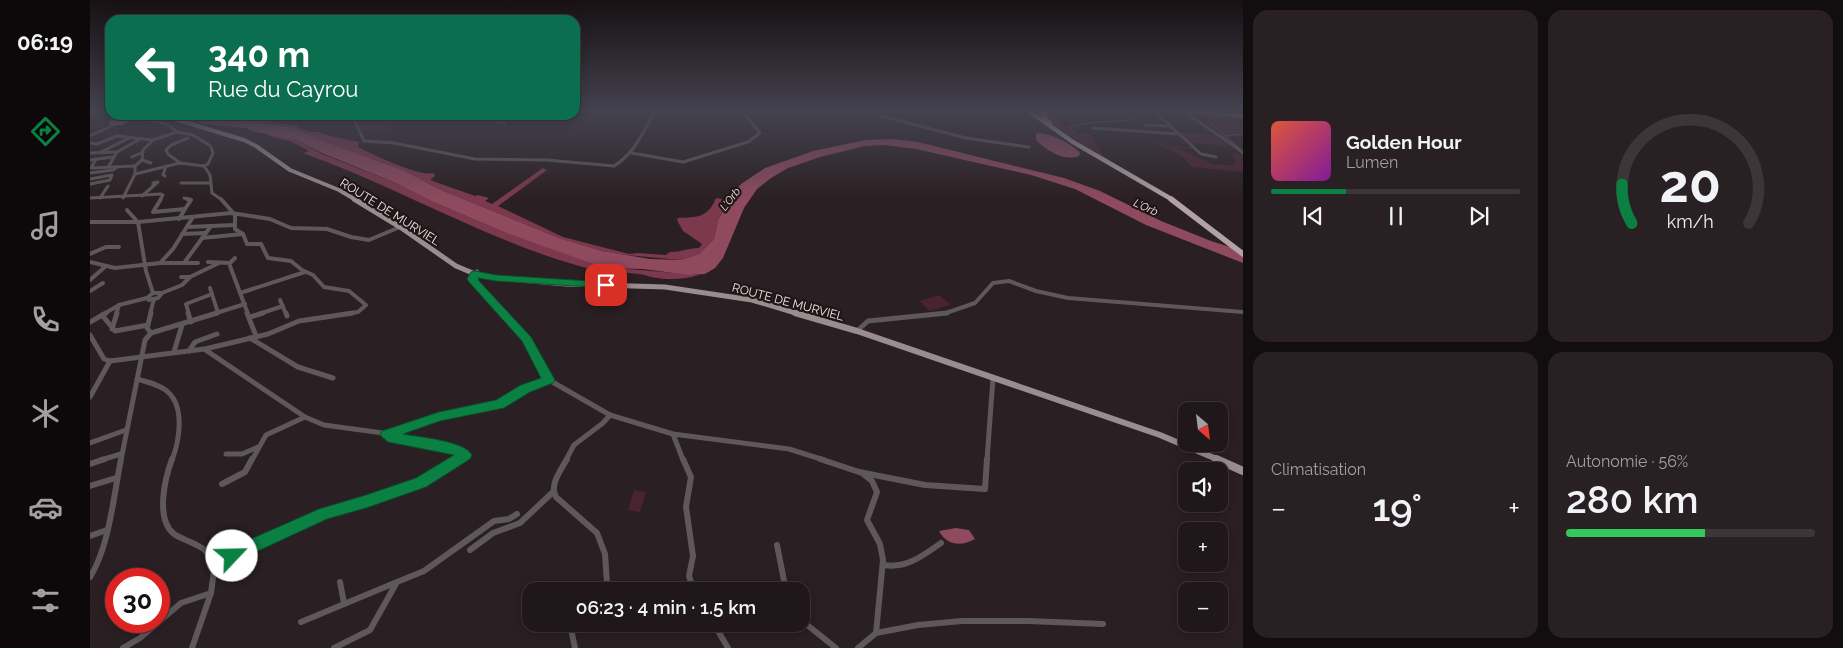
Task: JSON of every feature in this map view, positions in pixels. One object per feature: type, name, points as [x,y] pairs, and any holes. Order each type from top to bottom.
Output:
[{"type":"highway","points":[[1075,141],[1165,195],[1243,253]]},
{"type":"main road","name":"ROUTE DE MURVIEL","points":[[244,141],[253,144],[290,170],[339,190],[400,227],[456,266],[496,278],[566,284],[675,288],[752,300],[857,331],[1166,438],[1243,471]]},
{"type":"street","points":[[90,143],[97,144],[104,141]]},
{"type":"street","points":[[101,152],[123,141]]},
{"type":"street","points":[[109,166],[117,152],[137,141]]},
{"type":"street","points":[[132,157],[143,152],[152,141]]},
{"type":"street","points":[[180,141],[171,145],[166,150],[167,153],[180,163]]},
{"type":"street","points":[[135,174],[180,163],[204,166],[208,164],[213,154],[210,146],[203,141]]},
{"type":"street","points":[[366,141],[402,145],[467,158],[547,160],[614,166],[632,153],[638,141]]},
{"type":"street","points":[[632,153],[683,162],[749,141]]},
{"type":"street","points":[[992,141],[1029,147]]},
{"type":"street","points":[[1187,141],[1201,154],[1216,157]]},
{"type":"street","points":[[1229,141],[1243,153]]},
{"type":"street","points":[[90,153],[117,152]]},
{"type":"street","points":[[96,159],[91,168],[135,166],[142,160],[143,152]]},
{"type":"street","points":[[90,160],[113,157]]},
{"type":"street","points":[[142,160],[151,163]]},
{"type":"street","points":[[123,198],[135,174],[135,166]]},
{"type":"street","points":[[165,176],[166,166]]},
{"type":"street","points":[[90,337],[104,359],[110,361],[204,349],[250,338],[299,321],[358,312],[365,307],[365,303],[353,294],[324,286],[318,283],[313,275],[305,272],[291,261],[268,258],[260,244],[248,244],[243,234],[236,230],[234,225],[236,217],[220,198],[212,193],[210,175],[204,166]]},
{"type":"street","points":[[90,173],[113,170],[117,167]]},
{"type":"street","points":[[90,179],[95,172]]},
{"type":"street","points":[[90,179],[112,176],[110,180],[90,184]]},
{"type":"street","points":[[181,183],[196,180],[211,183]]},
{"type":"street","points":[[100,198],[108,186]]},
{"type":"street","points":[[142,196],[153,186]]},
{"type":"street","points":[[90,204],[92,198],[163,195],[154,213],[185,209]]},
{"type":"street","points":[[179,219],[191,200],[184,198]]},
{"type":"street","points":[[127,210],[131,220]]},
{"type":"street","points":[[90,222],[179,219],[231,213],[275,220],[291,228],[327,229],[360,239],[372,239],[400,227]]},
{"type":"street","points":[[160,264],[193,217]]},
{"type":"street","points":[[137,221],[145,265],[153,293]]},
{"type":"street","points":[[187,228],[234,225]]},
{"type":"street","points":[[184,263],[211,226]]},
{"type":"street","points":[[182,234],[205,233]]},
{"type":"street","points":[[202,238],[243,234]]},
{"type":"street","points":[[90,254],[106,247],[118,247]]},
{"type":"street","points":[[208,262],[230,263],[235,258]]},
{"type":"street","points":[[147,298],[153,293],[162,293],[182,285],[190,277],[214,267],[219,262]]},
{"type":"street","points":[[90,266],[92,263],[115,268],[198,263]]},
{"type":"street","points":[[90,280],[106,266]]},
{"type":"street","points":[[230,266],[256,336]]},
{"type":"street","points":[[240,292],[305,272]]},
{"type":"street","points":[[476,272],[473,279],[474,282],[527,339],[549,380],[610,415],[673,434],[789,450],[859,472],[925,485],[985,490],[993,378]]},
{"type":"street","points":[[181,277],[190,277]]},
{"type":"street","points":[[857,331],[868,321],[946,313],[974,302],[993,283],[1009,281],[1036,291],[1068,298],[1243,312]]},
{"type":"street","points":[[90,291],[103,283]]},
{"type":"street","points":[[210,288],[218,314]]},
{"type":"street","points":[[90,322],[119,305],[147,298],[154,299],[160,297],[162,293]]},
{"type":"street","points":[[191,322],[186,304],[212,294]]},
{"type":"street","points":[[151,333],[148,325],[154,299]]},
{"type":"street","points":[[280,300],[286,314]]},
{"type":"street","points":[[90,577],[98,565],[107,530],[145,340],[151,333],[218,314],[245,304]]},
{"type":"street","points":[[112,329],[119,305]]},
{"type":"street","points":[[250,317],[283,306]]},
{"type":"street","points":[[102,315],[112,329],[119,331],[148,325]]},
{"type":"street","points":[[174,352],[182,325]]},
{"type":"street","points":[[189,351],[195,342],[217,334]]},
{"type":"street","points":[[250,338],[298,367],[333,378]]},
{"type":"street","points":[[204,349],[305,418],[324,425],[366,430],[393,438],[458,450],[465,455],[421,482],[366,502],[324,514],[215,563]]},
{"type":"street","points":[[90,397],[110,361]]},
{"type":"street","points":[[137,380],[147,382],[170,392],[178,407],[178,444],[165,477],[163,491],[165,516],[169,529],[176,535],[204,549],[215,563],[211,593],[192,648]]},
{"type":"street","points":[[387,435],[439,417],[499,404],[525,389],[549,380]]},
{"type":"street","points":[[135,388],[147,382]]},
{"type":"street","points":[[607,582],[605,554],[600,540],[592,527],[577,518],[553,492],[553,486],[574,445],[603,423],[610,415]]},
{"type":"street","points":[[222,484],[245,472],[258,447],[269,433],[305,418]]},
{"type":"street","points":[[90,443],[126,430]]},
{"type":"street","points":[[673,434],[691,477],[686,507],[692,556],[689,576],[691,582]]},
{"type":"street","points":[[226,454],[242,454],[258,447]]},
{"type":"street","points":[[90,464],[122,454]]},
{"type":"street","points":[[859,472],[872,481],[877,492],[867,520],[880,544],[884,565],[876,633],[863,647]]},
{"type":"street","points":[[90,486],[116,478]]},
{"type":"street","points":[[470,550],[493,533],[520,522],[553,492]]},
{"type":"street","points":[[301,622],[344,603],[414,577],[494,521],[517,514]]},
{"type":"street","points":[[90,536],[107,530]]},
{"type":"street","points":[[884,565],[900,565],[941,543]]},
{"type":"street","points":[[777,545],[784,582]]},
{"type":"street","points":[[340,582],[344,603]]},
{"type":"street","points":[[334,648],[370,630],[397,582]]},
{"type":"street","points":[[122,648],[140,638],[181,603],[211,593]]},
{"type":"street","points":[[876,633],[916,626],[993,619],[1103,624]]},
{"type":"street","points":[[810,627],[836,648]]},
{"type":"street","points":[[572,632],[575,648]]},
{"type":"street","points":[[719,632],[728,648]]},
{"type":"shaded area","points":[[290,141],[299,141],[322,154],[396,183],[431,201],[506,233],[605,267],[699,275],[678,279],[656,278],[640,274],[600,271],[556,259],[483,231],[375,182],[303,153],[309,151]]},
{"type":"shaded area","points":[[324,141],[359,142],[358,147],[375,155],[408,169],[434,173],[435,176],[430,180],[475,196],[489,198],[485,201],[492,204],[543,168],[547,170],[498,206],[563,237],[629,254],[666,255],[670,252],[699,248],[702,244],[683,231],[677,220],[678,218],[696,217],[705,213],[713,205],[716,198],[729,200],[718,220],[714,239],[699,254],[681,260],[602,251],[559,238],[441,190],[405,171]]},
{"type":"shaded area","points":[[1079,141],[1095,141],[1104,157]]},
{"type":"shaded area","points":[[1153,141],[1169,146],[1192,147],[1194,149],[1177,148],[1213,164],[1232,165],[1236,161],[1231,153],[1243,154],[1243,172],[1192,167],[1181,155]]},
{"type":"shaded area","points":[[1188,141],[1227,141],[1235,146],[1223,147],[1221,146],[1225,146],[1190,143]]},
{"type":"shaded area","points":[[939,295],[951,305],[930,311],[919,301]]},
{"type":"shaded area","points":[[634,490],[646,492],[640,512],[628,510]]},
{"type":"water","name":"L'Orb","points":[[299,141],[324,141],[405,171],[441,190],[559,238],[602,251],[650,259],[681,260],[699,254],[714,239],[718,220],[734,192],[741,184],[765,168],[813,151],[860,141],[918,142],[1064,178],[1100,191],[1161,221],[1211,241],[1243,251],[1243,263],[1146,225],[1075,189],[1031,175],[916,149],[883,145],[865,146],[820,157],[788,168],[771,178],[757,189],[744,208],[723,258],[715,268],[705,274],[689,275],[643,269],[605,268],[506,233],[431,201],[396,183],[322,153]]},
{"type":"water","points":[[1037,141],[1063,141],[1080,153],[1079,156],[1067,157],[1045,148]]},
{"type":"water","points":[[956,528],[969,530],[975,539],[970,542],[954,543],[942,536],[939,531]]},
{"type":"waterway","points":[[1231,141],[1243,151]]},
{"type":"route","points":[[232,556],[324,514],[366,502],[421,482],[465,455],[458,450],[393,438],[387,435],[439,417],[499,404],[514,398],[525,389],[549,380],[527,339],[492,299],[477,286],[473,279],[475,274],[496,278],[566,284],[606,285]]}]
